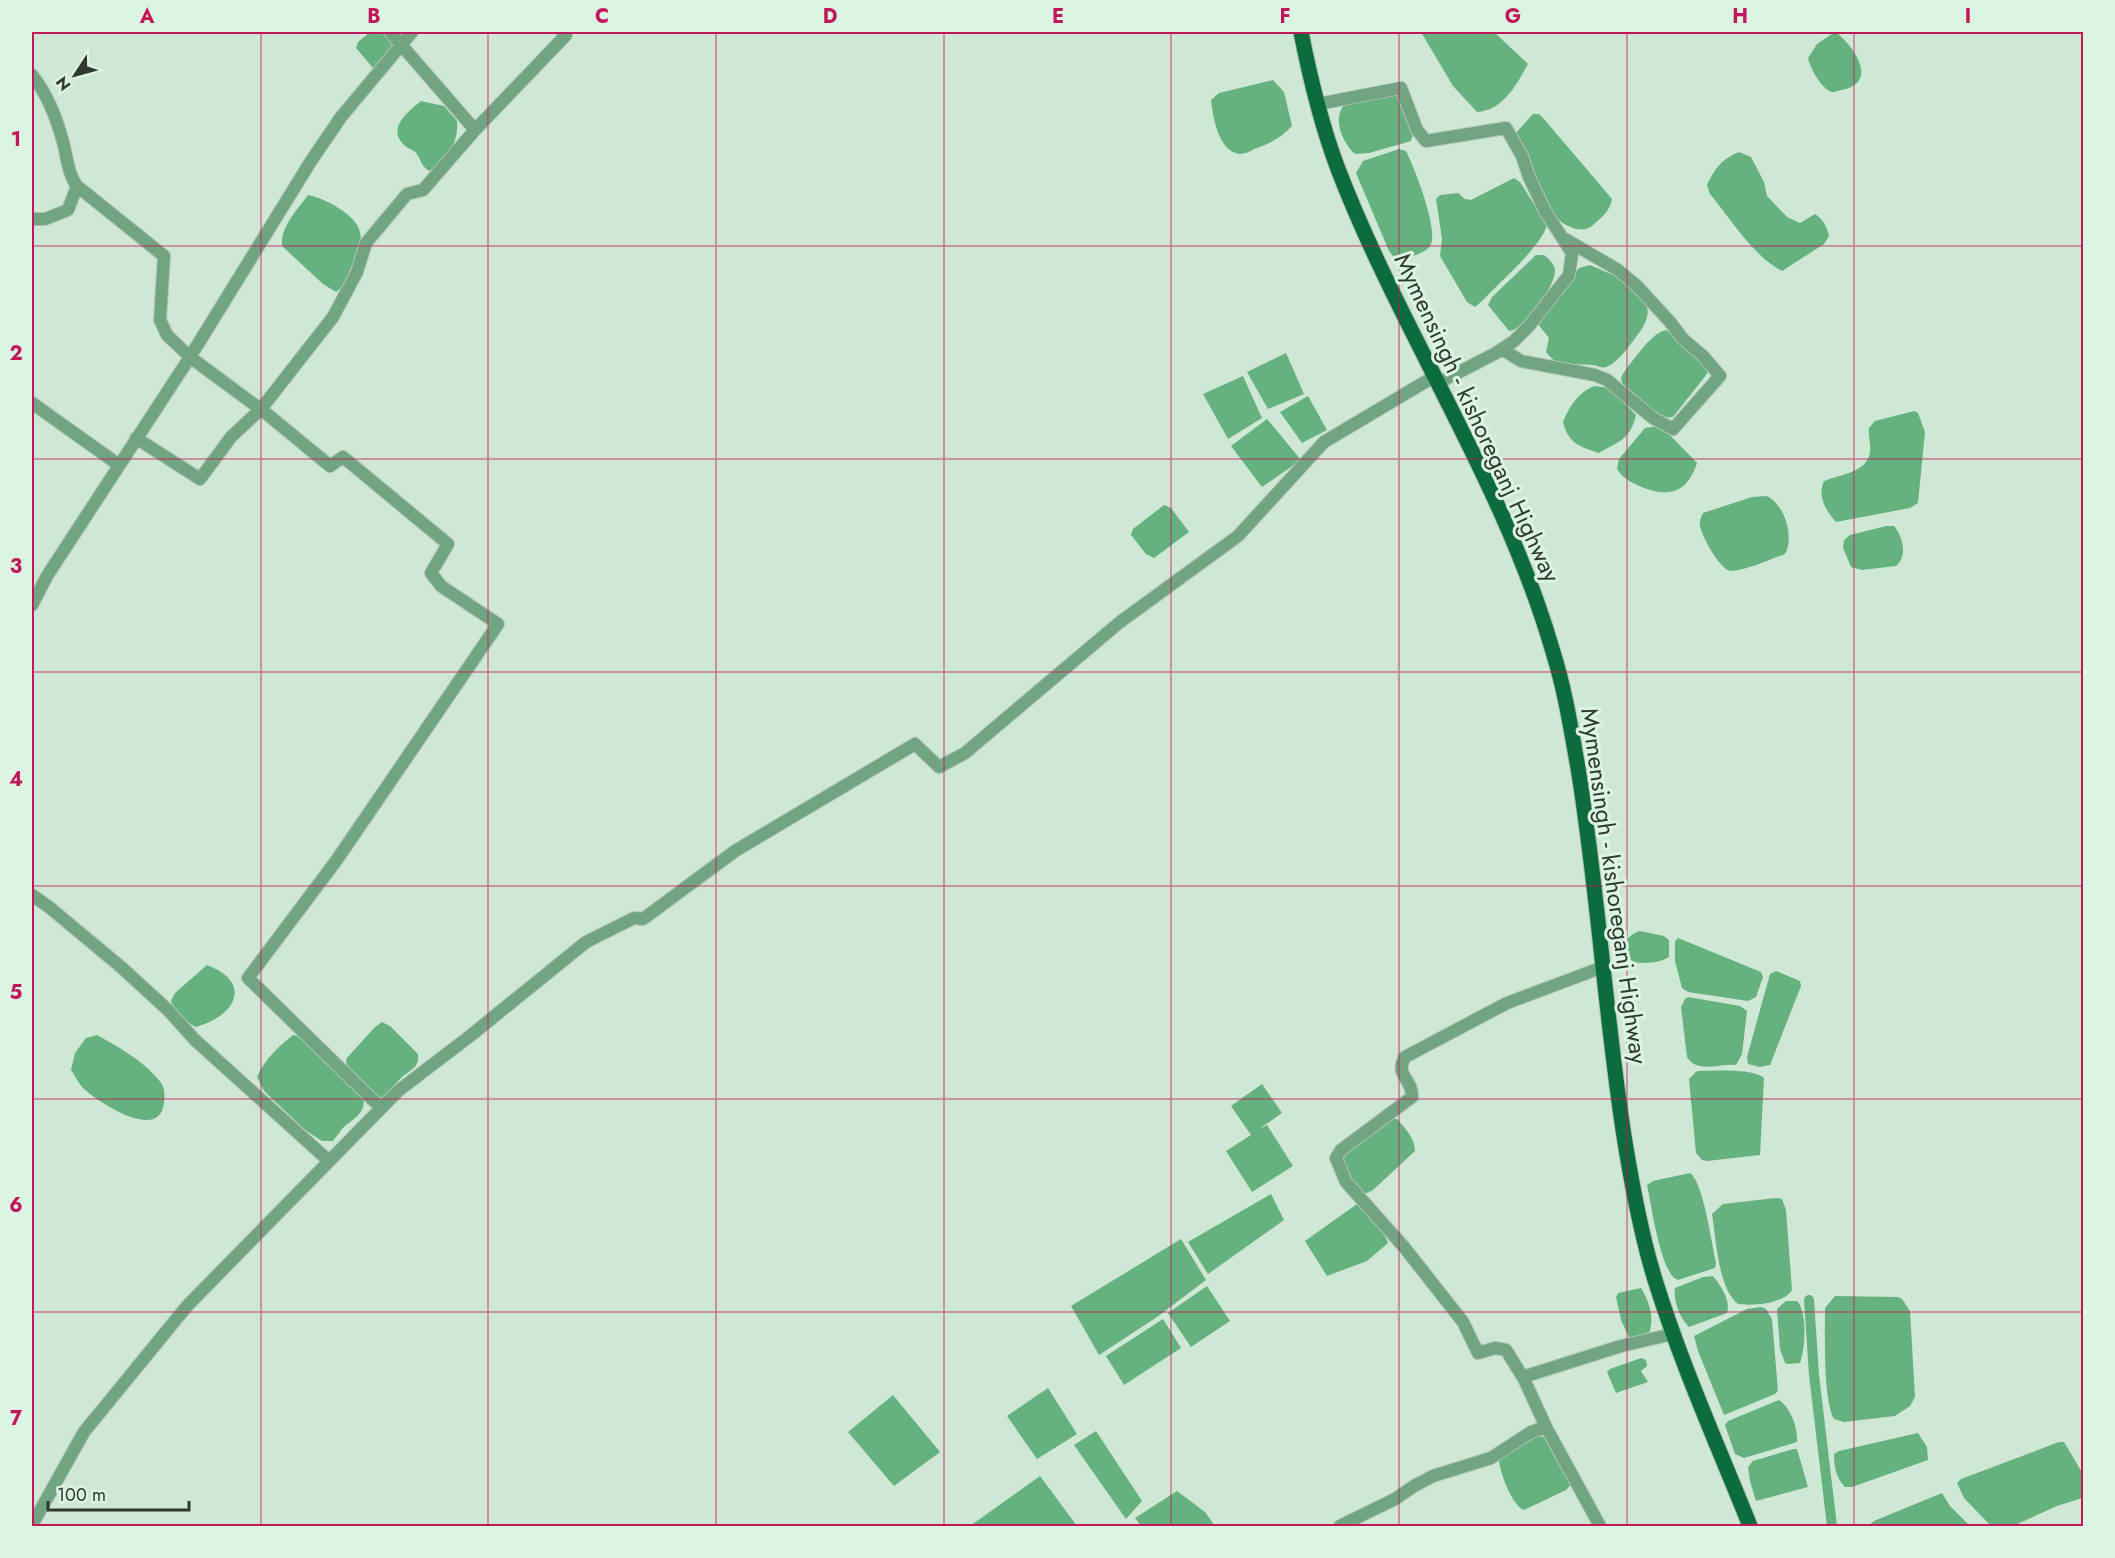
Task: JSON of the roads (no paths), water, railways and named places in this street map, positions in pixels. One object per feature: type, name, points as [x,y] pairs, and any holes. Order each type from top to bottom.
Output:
[{"type":"main road","name":"Mymensingh - kishoreganj Highway","points":[[1301,32],[1318,104],[1338,167],[1367,235],[1515,544],[1537,600],[1554,653],[1568,710],[1587,823],[1603,967],[1632,1182],[1655,1280],[1673,1334],[1750,1527]]},
{"type":"street","points":[[390,32],[475,130]]},
{"type":"street","points":[[32,605],[47,576],[190,357],[311,161],[341,117],[412,32]]},
{"type":"street","points":[[136,438],[200,479],[231,437],[261,409],[333,317],[357,272],[366,243],[407,194],[423,190],[475,130],[566,35],[562,32]]},
{"type":"street","points":[[32,75],[52,110],[72,179],[77,186],[164,256],[160,320],[167,335],[190,357],[261,409],[330,466],[344,457],[448,544],[431,573],[441,586],[498,624],[336,861],[248,978],[381,1108]]},
{"type":"street","points":[[32,1525],[84,1432],[187,1306],[398,1091],[586,942],[634,918],[643,919],[735,851],[915,744],[939,766],[965,753],[1120,622],[1238,536],[1324,442],[1436,379],[1502,349],[1529,326],[1569,274],[1572,253],[1545,211],[1522,156],[1506,128],[1426,141],[1417,130],[1401,88],[1318,104]]},
{"type":"street","points":[[32,219],[45,219],[68,210],[77,186]]},
{"type":"street","points":[[1502,349],[1521,361],[1595,375],[1607,380],[1653,418],[1673,429],[1720,376],[1703,356],[1683,339],[1637,286],[1618,270],[1564,238]]},
{"type":"street","points":[[32,403],[119,465]]},
{"type":"street","points":[[32,895],[121,967],[168,1010],[195,1040],[329,1161]]},
{"type":"street","points":[[1600,1527],[1546,1427],[1524,1379],[1506,1350],[1495,1348],[1478,1353],[1463,1322],[1404,1246],[1346,1182],[1336,1158],[1341,1150],[1412,1097],[1409,1083],[1400,1070],[1405,1057],[1507,1003],[1603,967]]},
{"type":"street","points":[[1524,1379],[1526,1376],[1621,1346],[1673,1334]]},
{"type":"street","points":[[1340,1527],[1395,1499],[1433,1476],[1491,1458],[1531,1432],[1546,1427]]},
{"type":"waterway","points":[[1809,1300],[1814,1375],[1832,1526]]}]
